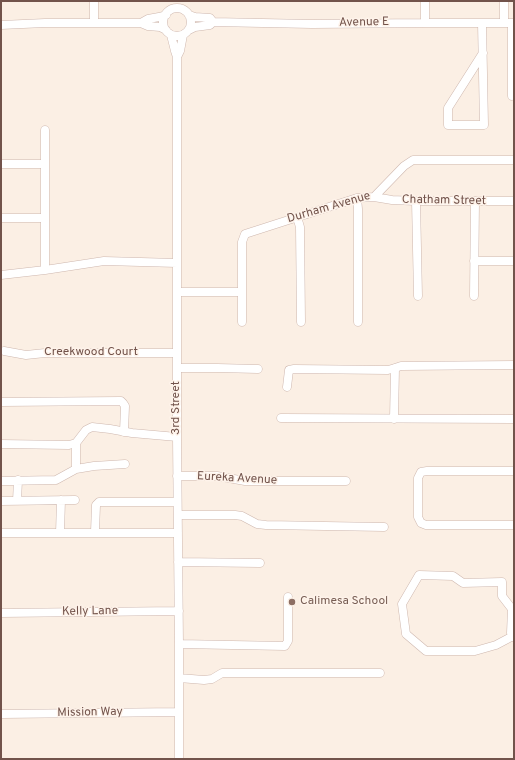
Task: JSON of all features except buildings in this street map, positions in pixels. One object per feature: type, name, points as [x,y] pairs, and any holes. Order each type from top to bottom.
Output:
[{"type":"street","points":[[94,1],[94,23]]},
{"type":"street","points":[[168,32],[163,22],[173,1]]},
{"type":"street","points":[[1,25],[45,23],[142,23],[148,26],[160,28],[175,36],[186,33],[191,23],[182,1]]},
{"type":"street","points":[[425,1],[425,23]]},
{"type":"street","points":[[504,1],[510,23],[512,96]]},
{"type":"street","points":[[142,23],[148,19],[159,18],[175,9],[186,12]]},
{"type":"street","name":"Avenue E","points":[[186,12],[195,17],[210,18],[213,22]]},
{"type":"street","name":"Avenue E","points":[[186,33],[195,27],[210,25],[213,22],[312,24],[510,23]]},
{"type":"street","points":[[482,23],[483,54],[484,125],[448,126],[448,108],[483,54]]},
{"type":"street","name":"3rd Street","points":[[168,32],[177,57],[177,502],[179,759]]},
{"type":"street","name":"3rd Street","points":[[177,57],[186,33]]},
{"type":"street","points":[[45,130],[45,270]]},
{"type":"street","name":"Durham Avenue","points":[[242,322],[242,242],[245,234],[357,198],[374,197],[404,166],[413,160],[514,160]]},
{"type":"street","points":[[1,164],[45,164]]},
{"type":"street","name":"Chatham Street","points":[[374,197],[416,202],[514,201]]},
{"type":"street","points":[[357,198],[358,322]]},
{"type":"street","points":[[474,296],[475,201]]},
{"type":"street","points":[[416,202],[418,296]]},
{"type":"street","points":[[297,217],[300,226],[301,322]]},
{"type":"street","points":[[1,218],[45,218]]},
{"type":"street","points":[[1,275],[104,261],[177,262]]},
{"type":"street","points":[[474,261],[514,261]]},
{"type":"street","points":[[177,292],[241,292]]},
{"type":"street","name":"Creekwood Court","points":[[4,351],[26,355],[52,353],[177,353]]},
{"type":"street","points":[[287,387],[289,370],[294,369],[388,370],[401,366],[514,365]]},
{"type":"street","points":[[177,368],[258,369]]},
{"type":"street","points":[[394,419],[395,368]]},
{"type":"street","points":[[1,402],[121,401],[125,406],[124,432]]},
{"type":"street","points":[[281,418],[514,419]]},
{"type":"street","points":[[1,444],[69,445],[76,443],[86,430],[92,428],[177,437]]},
{"type":"street","points":[[76,443],[76,469]]},
{"type":"street","points":[[1,481],[56,480],[76,469],[126,464]]},
{"type":"street","points":[[514,471],[427,471],[421,472],[418,478],[418,517],[421,523],[426,525],[514,525]]},
{"type":"street","name":"Eureka Avenue","points":[[177,476],[218,476],[245,482],[346,482]]},
{"type":"street","points":[[18,480],[18,501]]},
{"type":"street","points":[[60,533],[61,500]]},
{"type":"street","points":[[1,501],[76,500]]},
{"type":"street","points":[[95,532],[96,505],[99,502],[177,502]]},
{"type":"street","points":[[178,515],[235,515],[242,516],[257,524],[266,525],[384,527]]},
{"type":"street","points":[[1,533],[178,533]]},
{"type":"street","points":[[178,562],[260,563]]},
{"type":"street","points":[[419,575],[453,576],[463,584],[502,582],[502,596],[513,609],[511,633],[514,637],[496,645],[475,651],[426,651],[406,634],[402,604],[419,575]]},
{"type":"street","points":[[179,644],[285,646],[288,641],[288,597]]},
{"type":"street","name":"Kelly Lane","points":[[1,613],[179,611]]},
{"type":"street","points":[[179,678],[204,680],[212,679],[222,673],[380,673]]},
{"type":"street","name":"Mission Way","points":[[2,714],[179,712]]},
{"type":"place","name":"Calimesa School","points":[[292,602]]}]
